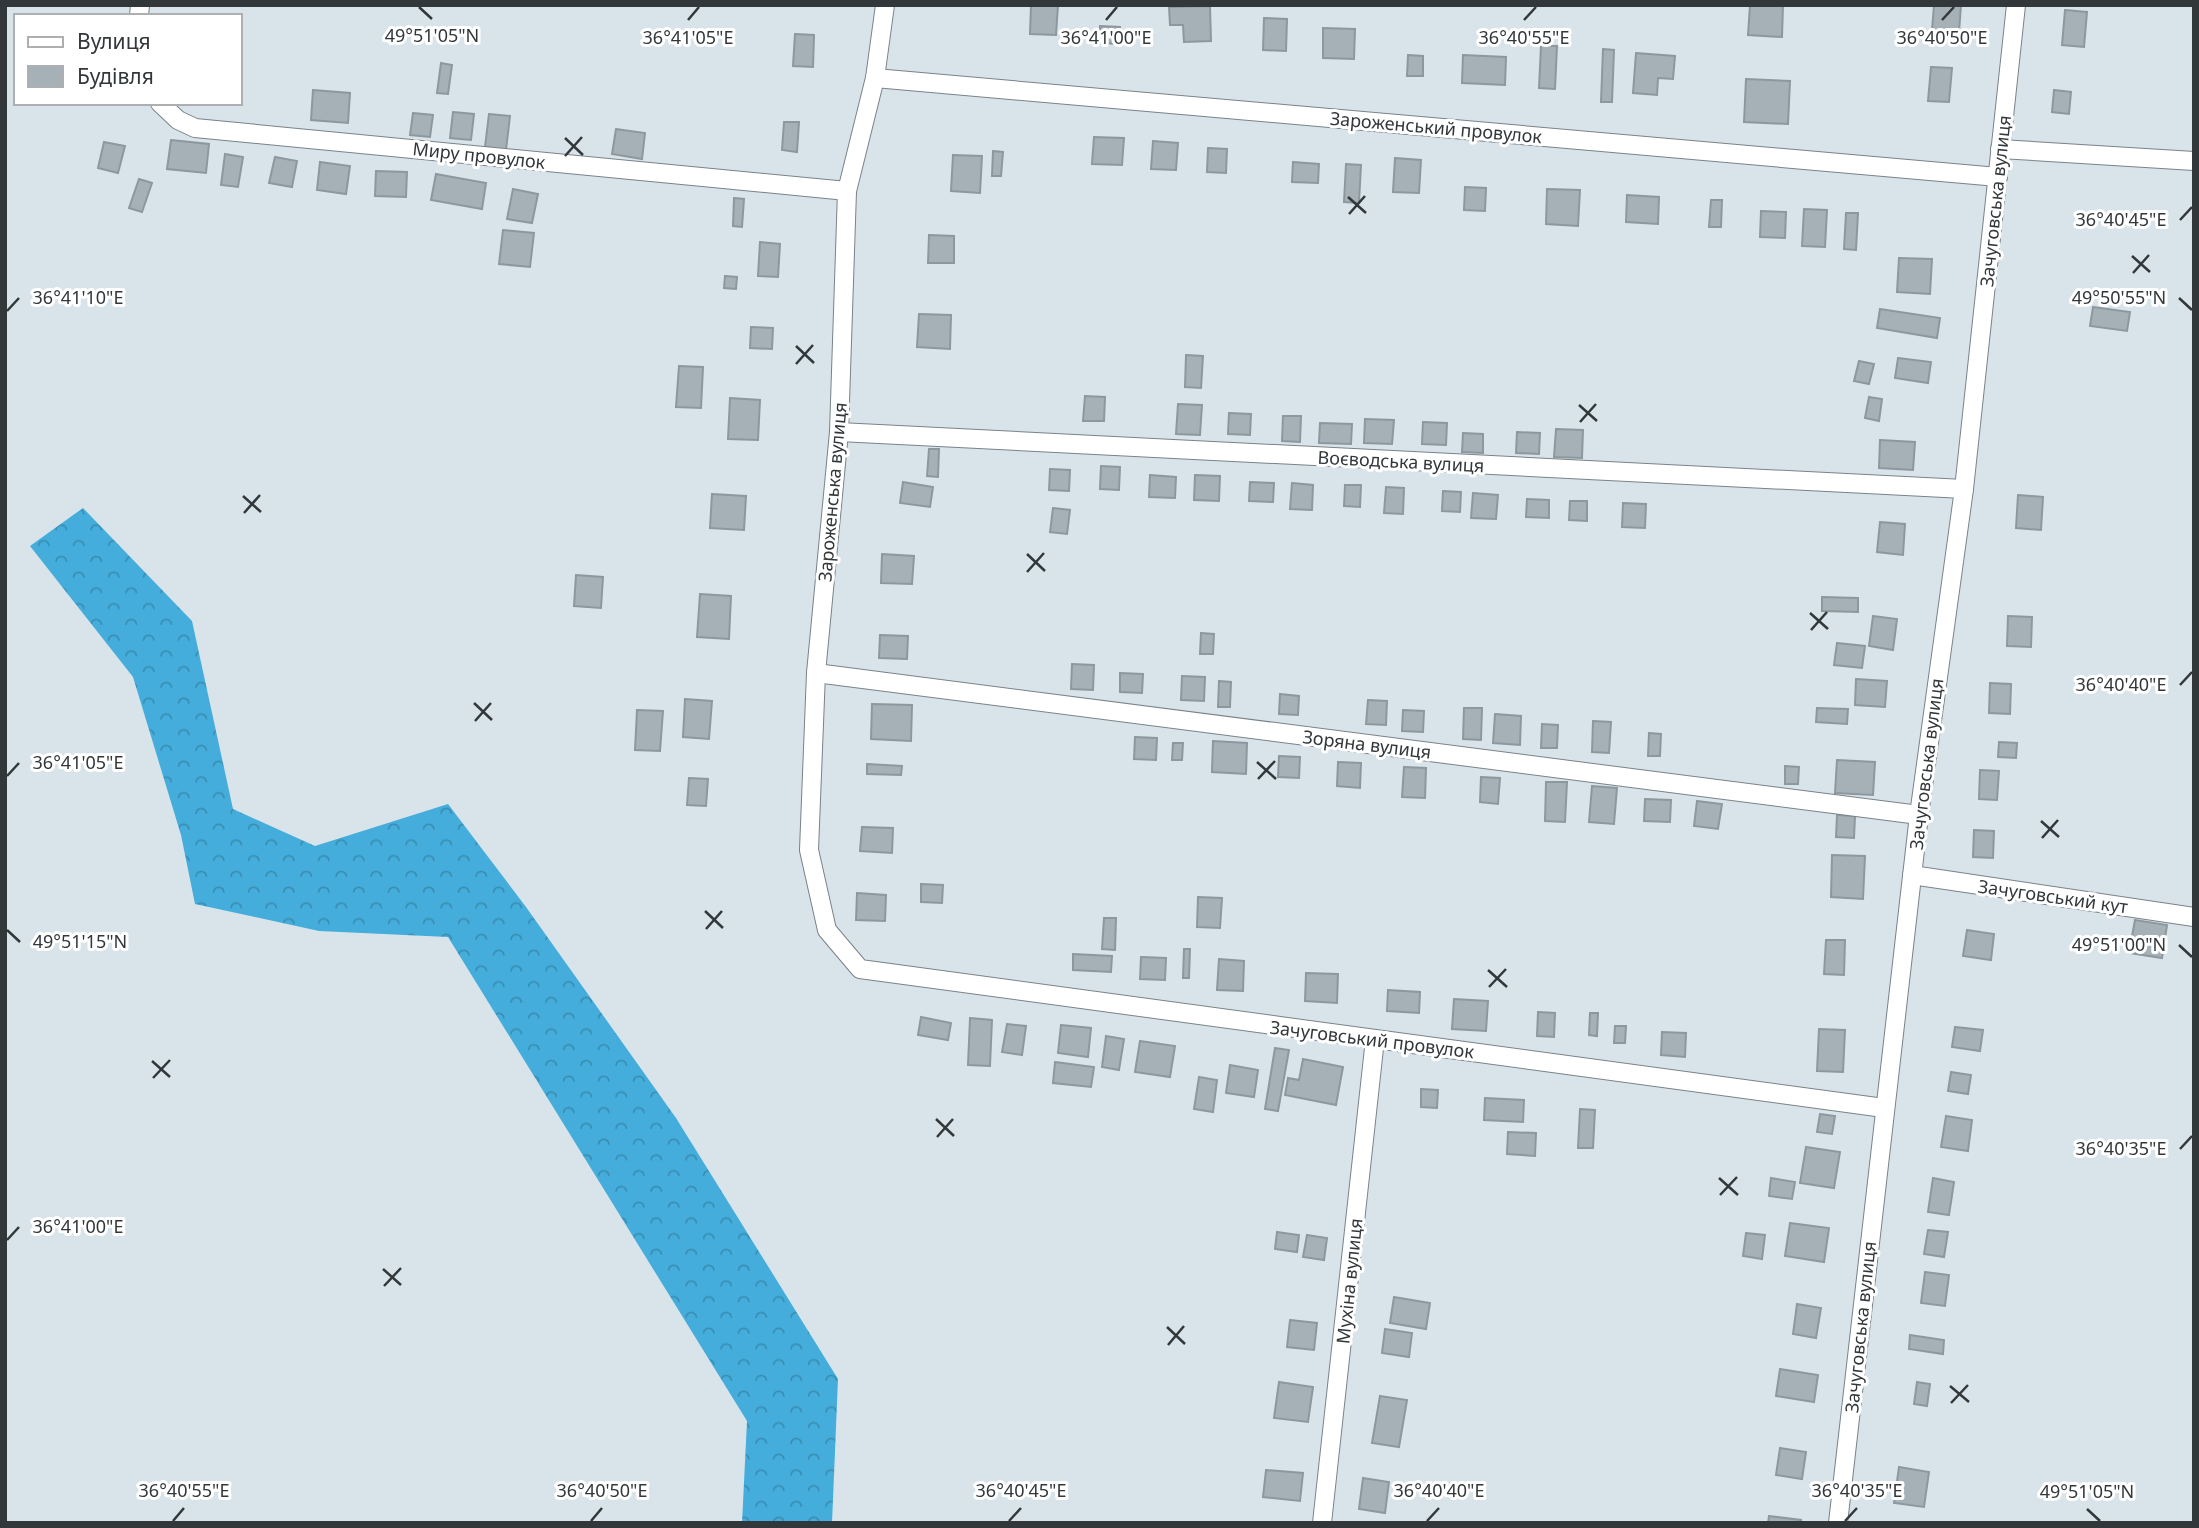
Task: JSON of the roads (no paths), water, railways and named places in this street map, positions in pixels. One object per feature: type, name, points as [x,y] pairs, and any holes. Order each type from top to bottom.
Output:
[{"type":"street","name":"Зароженська вулиця","points":[[860,969],[827,930],[808,850],[816,673],[839,432],[847,191],[875,78],[885,5]]},
{"type":"street","name":"Зачуговська вулиця","points":[[1838,1523],[1919,815],[1964,489],[2016,5]]},
{"type":"street","name":"Зароженський провулок","points":[[875,78],[1998,177]]},
{"type":"street","name":"Миру провулок","points":[[162,105],[178,120],[195,128],[847,191]]},
{"type":"street","points":[[2000,149],[2194,161]]},
{"type":"street","name":"Воєводська вулиця","points":[[839,432],[1964,489]]},
{"type":"street","name":"Зоряна вулиця","points":[[816,673],[1919,815]]},
{"type":"street","name":"Зачуговський кут","points":[[1912,875],[2194,917]]},
{"type":"street","name":"Зачуговський провулок","points":[[860,969],[1884,1108]]},
{"type":"street","name":"Мухіна вулиця","points":[[1322,1523],[1375,1039]]}]
